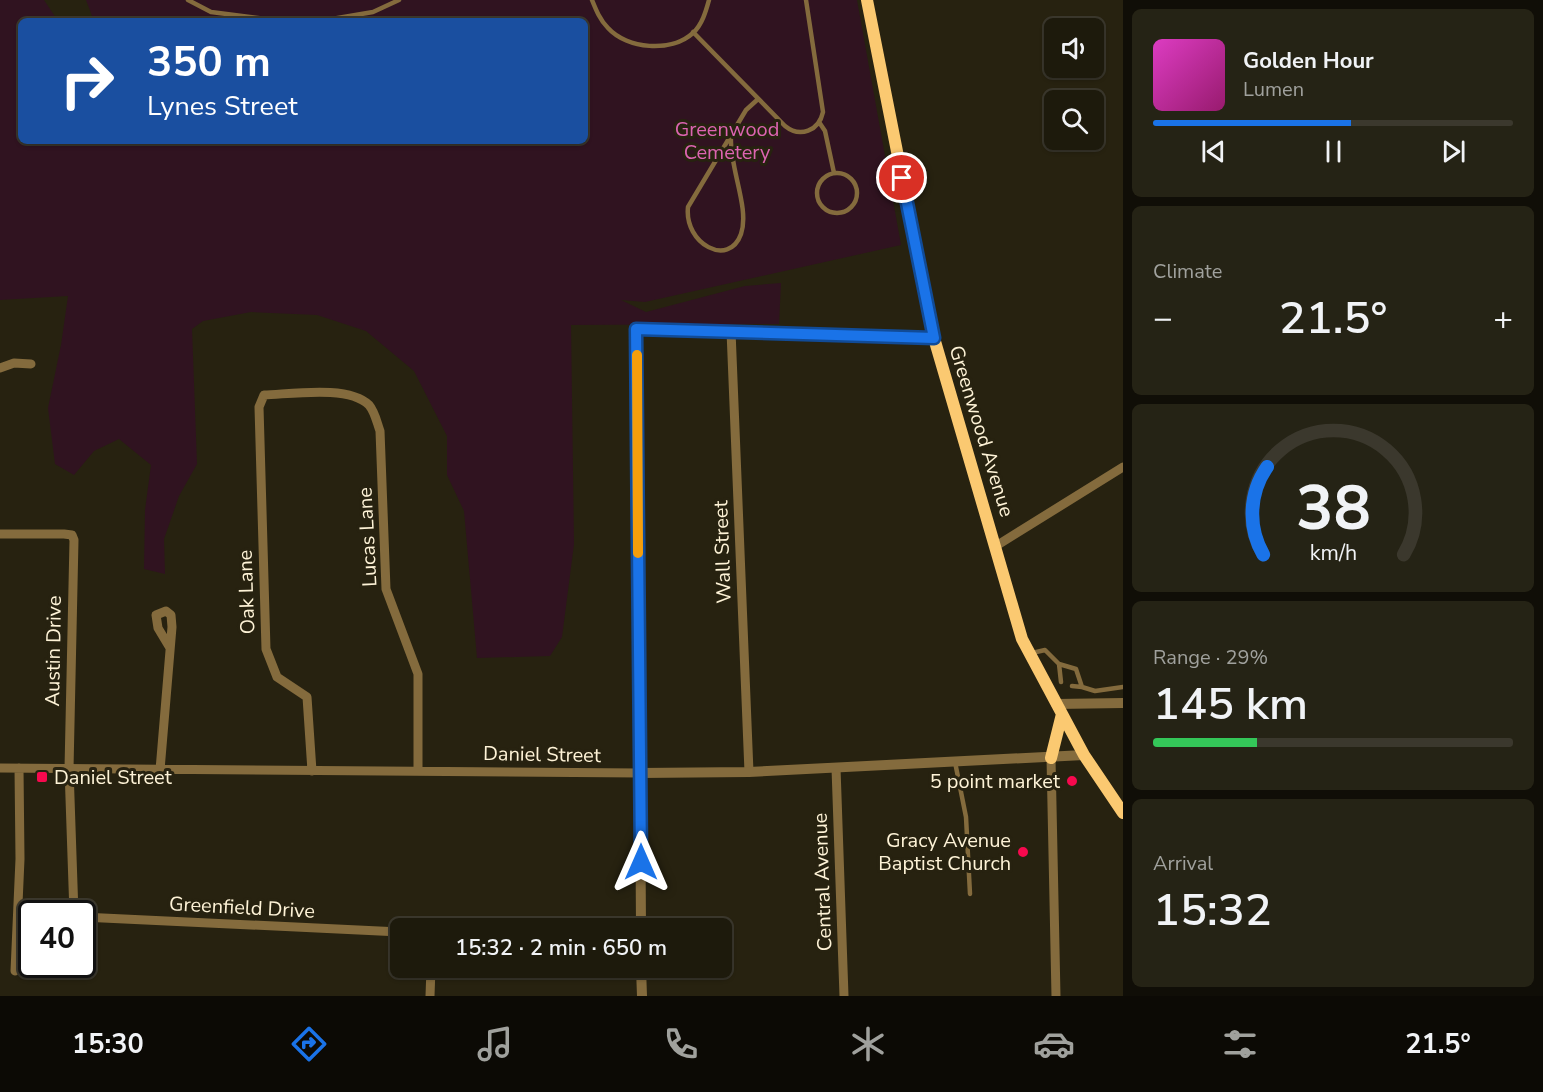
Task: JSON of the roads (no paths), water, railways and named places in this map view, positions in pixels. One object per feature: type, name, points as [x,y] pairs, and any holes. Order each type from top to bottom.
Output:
[{"type":"main road","name":"Greenwood Avenue","points":[[867,0],[934,338],[1022,639],[1083,754],[1123,813]]},
{"type":"main road","points":[[1051,758],[1059,709]]},
{"type":"street","points":[[641,918],[636,329],[934,338]]},
{"type":"street","name":"Wall Street","points":[[731,331],[749,772]]},
{"type":"street","points":[[0,368],[14,363],[31,364]]},
{"type":"street","name":"Lucas Lane","points":[[264,395],[342,393],[357,397],[370,406],[375,414],[380,431],[386,590],[418,674],[418,771]]},
{"type":"street","name":"Oak Lane","points":[[264,395],[259,407],[266,649],[277,677],[308,696],[312,771]]},
{"type":"street","points":[[996,546],[1123,467]]},
{"type":"street","name":"Austin Drive","points":[[0,534],[72,535],[74,547],[69,769]]},
{"type":"street","points":[[160,770],[170,648]]},
{"type":"street","points":[[1059,709],[1123,703]]},
{"type":"street","name":"Daniel Street","points":[[0,768],[640,774],[749,772],[1051,758],[1083,754]]},
{"type":"street","points":[[1051,758],[1056,996]]},
{"type":"street","points":[[15,971],[20,859],[19,768]]},
{"type":"street","name":"Central Avenue","points":[[836,768],[844,996]]},
{"type":"street","points":[[69,769],[74,900]]},
{"type":"street","name":"Greenfield Drive","points":[[96,918],[390,932]]},
{"type":"street","points":[[430,978],[430,996]]},
{"type":"street","points":[[642,978],[642,996]]},
{"type":"lane","points":[[188,0],[211,12],[258,18]]},
{"type":"lane","points":[[338,18],[373,12],[399,0]]},
{"type":"lane","points":[[592,0],[608,29],[629,42],[669,44],[693,33],[699,26],[709,0]]},
{"type":"lane","points":[[693,33],[757,100],[793,131],[807,131],[819,122],[822,107],[806,0]]},
{"type":"lane","points":[[731,136],[731,155],[742,202],[743,225],[741,234],[732,245],[716,250],[702,244],[692,233],[688,224],[688,207],[746,110],[757,100]]},
{"type":"lane","points":[[819,122],[825,131],[834,173]]},
{"type":"lane","points":[[834,173],[846,175],[856,189],[853,206],[838,214],[822,208],[817,198],[820,182],[834,173]]},
{"type":"lane","points":[[1030,653],[1045,650],[1059,664],[1076,669],[1082,687]]},
{"type":"lane","points":[[1059,664],[1061,682]]},
{"type":"lane","points":[[1072,686],[1095,691],[1123,687]]},
{"type":"lane","points":[[955,762],[966,817],[970,894]]},
{"type":"place","name":"Daniel Street","points":[[42,777]]},
{"type":"place","name":"5 point market","points":[[1072,781]]},
{"type":"place","name":"Gracy Avenue Baptist Church","points":[[1023,852]]},
{"type":"park label","name":"Greenwood Cemetery","points":[[727,140]]}]
